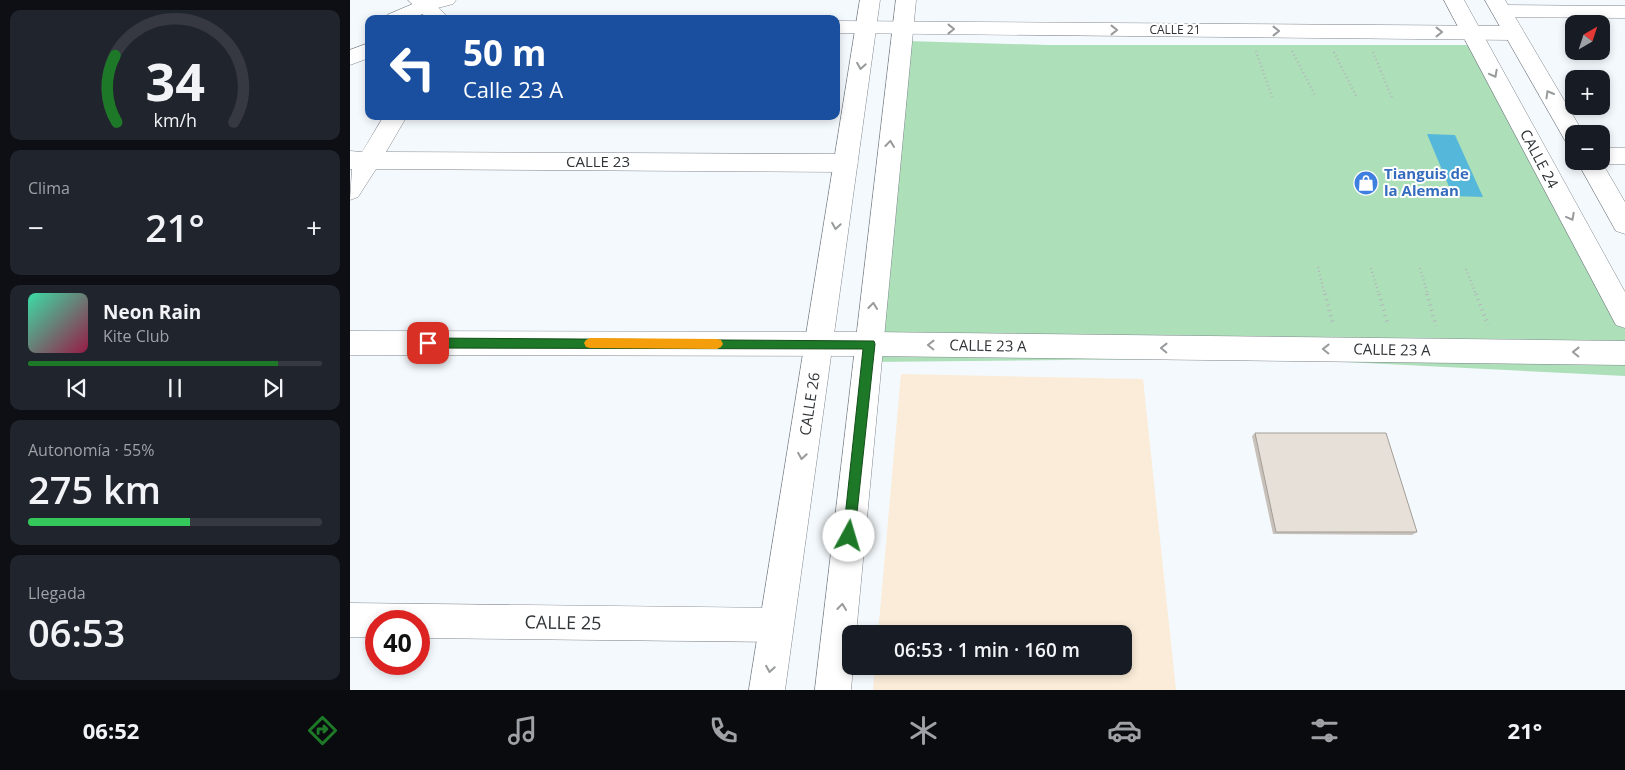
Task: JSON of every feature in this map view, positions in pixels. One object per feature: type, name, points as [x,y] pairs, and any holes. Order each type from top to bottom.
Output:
[{"type":"street","points":[[412,15],[434,10],[462,0]]},
{"type":"street","name":"CALLE 26","points":[[767,690],[870,0]]},
{"type":"street","points":[[833,690],[906,0]]},
{"type":"street","name":"CALLE 24","points":[[1454,0],[1625,317]]},
{"type":"street","points":[[1498,5],[1625,12]]},
{"type":"street","points":[[1498,5],[1568,125]]},
{"type":"street","name":"CALLE 21","points":[[840,27],[1514,33]]},
{"type":"street","points":[[350,38],[365,32]]},
{"type":"street","points":[[350,58],[365,52]]},
{"type":"street","points":[[350,191],[360,160],[393,120]]},
{"type":"street","points":[[1610,156],[1625,156]]},
{"type":"street","name":"CALLE 23","points":[[360,160],[846,163]]},
{"type":"street","points":[[1594,170],[1625,224]]},
{"type":"street","name":"CALLE 23 A","points":[[350,343],[870,344],[1625,353]]},
{"type":"street","name":"CALLE 25","points":[[350,620],[776,626]]},
{"type":"path","points":[[1256,50],[1272,97]]},
{"type":"path","points":[[1292,51],[1316,97]]},
{"type":"path","points":[[1334,51],[1357,98]]},
{"type":"path","points":[[1373,52],[1392,98]]},
{"type":"path","points":[[1318,266],[1334,328]]},
{"type":"path","points":[[1371,268],[1389,329]]},
{"type":"path","points":[[1420,268],[1437,329]]},
{"type":"path","points":[[1466,269],[1489,329]]},
{"type":"shaded area","points":[[901,374],[1143,379],[1176,690],[873,690],[874,675],[1132,675],[1132,625],[879,625]]},
{"type":"green space","points":[[906,41],[1047,45],[1486,45],[1625,300],[1625,376],[1265,358],[871,362]]},
{"type":"water","points":[[1427,134],[1455,135],[1483,197],[1453,196]]},
{"type":"building","points":[[1255,433],[1386,433],[1417,532],[1276,532]]},
{"type":"slow traffic","points":[[590,343],[717,344]]},
{"type":"place","name":"Tianguis de la Aleman","points":[[1366,183]]},
{"type":"route","points":[[428,343],[870,344],[849,536]]}]
